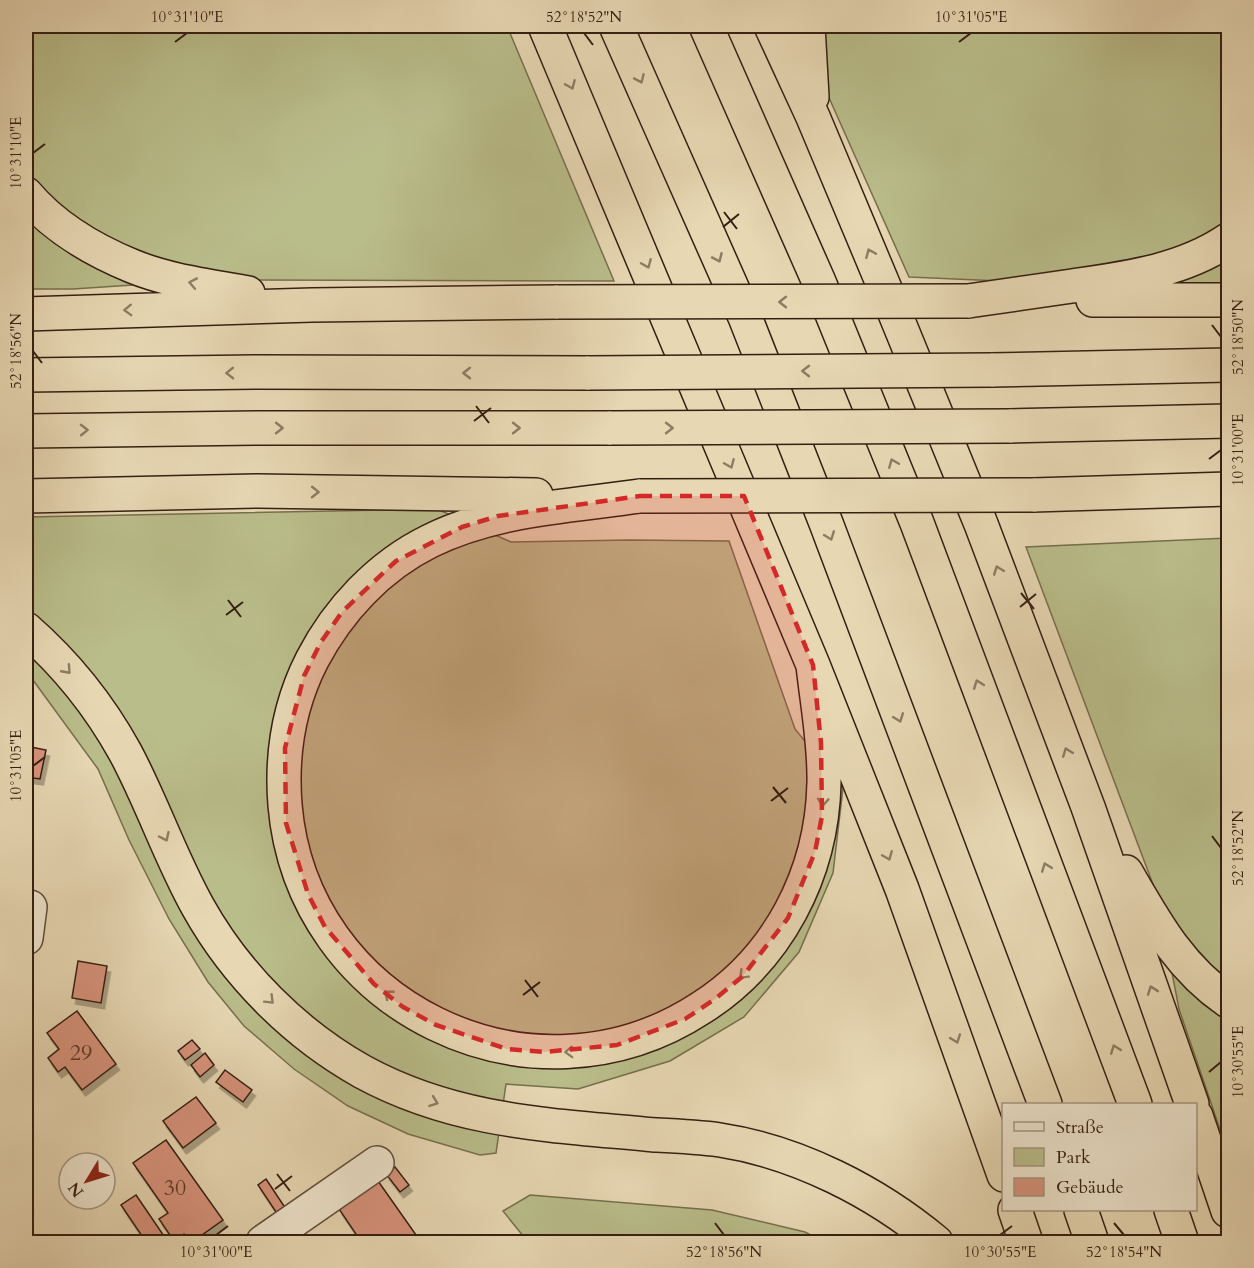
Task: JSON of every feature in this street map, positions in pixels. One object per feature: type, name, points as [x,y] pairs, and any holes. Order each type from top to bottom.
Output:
[{"type":"highway","points":[[616,26],[745,317],[1045,1103]]},
{"type":"highway","points":[[706,26],[819,282],[917,523],[1135,1103]]},
{"type":"highway","points":[[771,26],[813,117],[981,524],[1088,807],[1192,1103]]},
{"type":"highway","points":[[808,26],[813,117]]},
{"type":"highway","points":[[546,27],[813,664],[902,889],[1002,1169]]},
{"type":"highway","points":[[26,194],[59,226],[132,267],[180,280],[312,305]]},
{"type":"highway","points":[[968,301],[1138,277],[1179,265],[1228,240]]},
{"type":"highway","points":[[26,314],[312,305],[558,302],[1228,300]]},
{"type":"highway","points":[[26,375],[255,372],[589,373],[991,370],[1228,365]]},
{"type":"highway","points":[[26,431],[260,428],[1009,426],[1228,421]]},
{"type":"highway","points":[[26,496],[257,491],[640,496],[1033,495],[1228,489]]},
{"type":"highway","points":[[640,496],[498,516],[462,526],[396,561],[367,585],[342,612],[321,642],[304,676],[292,711],[285,748],[283,785],[286,823],[301,877],[325,927],[348,957],[374,984],[404,1007],[445,1029],[471,1039],[507,1048],[544,1052],[581,1051],[617,1045],[660,1031],[685,1019],[715,999],[743,976],[788,918],[804,886],[815,852],[822,816],[825,780],[813,664]]},
{"type":"highway","points":[[26,629],[77,680],[103,716],[126,754],[198,907],[224,947],[254,984],[287,1018],[324,1047],[362,1071],[403,1091],[446,1107],[534,1124],[720,1140],[767,1151],[811,1167],[854,1187],[895,1212],[936,1242]]},
{"type":"highway","points":[[1088,807],[1164,937],[1188,966],[1228,1001]]},
{"type":"highway","points":[[1197,1119],[1228,1211]]},
{"type":"highway","points":[[1016,1211],[1026,1242]]},
{"type":"highway","points":[[1082,1211],[1092,1242]]},
{"type":"highway","points":[[1172,1211],[1182,1242]]},
{"type":"street","points":[[263,1242],[377,1163]]},
{"type":"highlighted area","points":[[640,496],[744,496],[813,665],[821,743],[822,816],[815,852],[788,918],[743,976],[715,999],[685,1019],[617,1045],[544,1052],[507,1049],[436,1025],[403,1007],[374,984],[325,927],[308,894],[286,823],[285,748],[304,676],[321,642],[342,612],[396,561],[462,527],[498,516]]},
{"type":"green space","points":[[26,26],[507,26],[614,281],[208,280],[73,289],[26,289]]},
{"type":"green space","points":[[797,26],[1228,26],[1228,291],[909,277]]},
{"type":"green space","points":[[437,509],[511,542],[729,541],[795,729],[843,788],[833,873],[799,952],[744,1017],[670,1061],[578,1089],[506,1084],[496,1153],[480,1155],[408,1134],[348,1106],[294,1069],[244,1026],[208,982],[169,919],[129,840],[98,769],[30,676],[26,675],[26,517]]},
{"type":"green space","points":[[1228,538],[1228,1153],[1179,1009],[1157,895],[1026,547]]},
{"type":"green space","points":[[530,1195],[712,1210],[805,1232],[824,1242],[528,1242],[503,1211]]},
{"type":"building","points":[[26,746],[46,750],[40,779],[26,777]]},
{"type":"building","points":[[78,961],[107,966],[101,1003],[72,998]]},
{"type":"building","points":[[77,1011],[116,1064],[82,1090],[65,1067],[58,1072],[48,1058],[59,1049],[47,1033]]},
{"type":"building","points":[[192,1040],[200,1049],[185,1060],[178,1051]]},
{"type":"building","points":[[205,1053],[214,1065],[200,1077],[191,1065]]},
{"type":"building","points":[[225,1070],[252,1090],[243,1102],[216,1082]]},
{"type":"building","points":[[196,1097],[216,1123],[183,1148],[163,1121]]},
{"type":"building","points":[[166,1140],[223,1220],[192,1242],[189,1242],[184,1234],[174,1241],[159,1219],[168,1213],[133,1163]]},
{"type":"building","points":[[395,1167],[409,1185],[400,1192],[386,1174]]},
{"type":"building","points":[[266,1179],[286,1209],[278,1215],[258,1185]]},
{"type":"building","points":[[378,1181],[421,1242],[351,1242],[358,1237],[339,1209]]},
{"type":"building","points":[[136,1195],[168,1242],[146,1242],[121,1205]]}]
